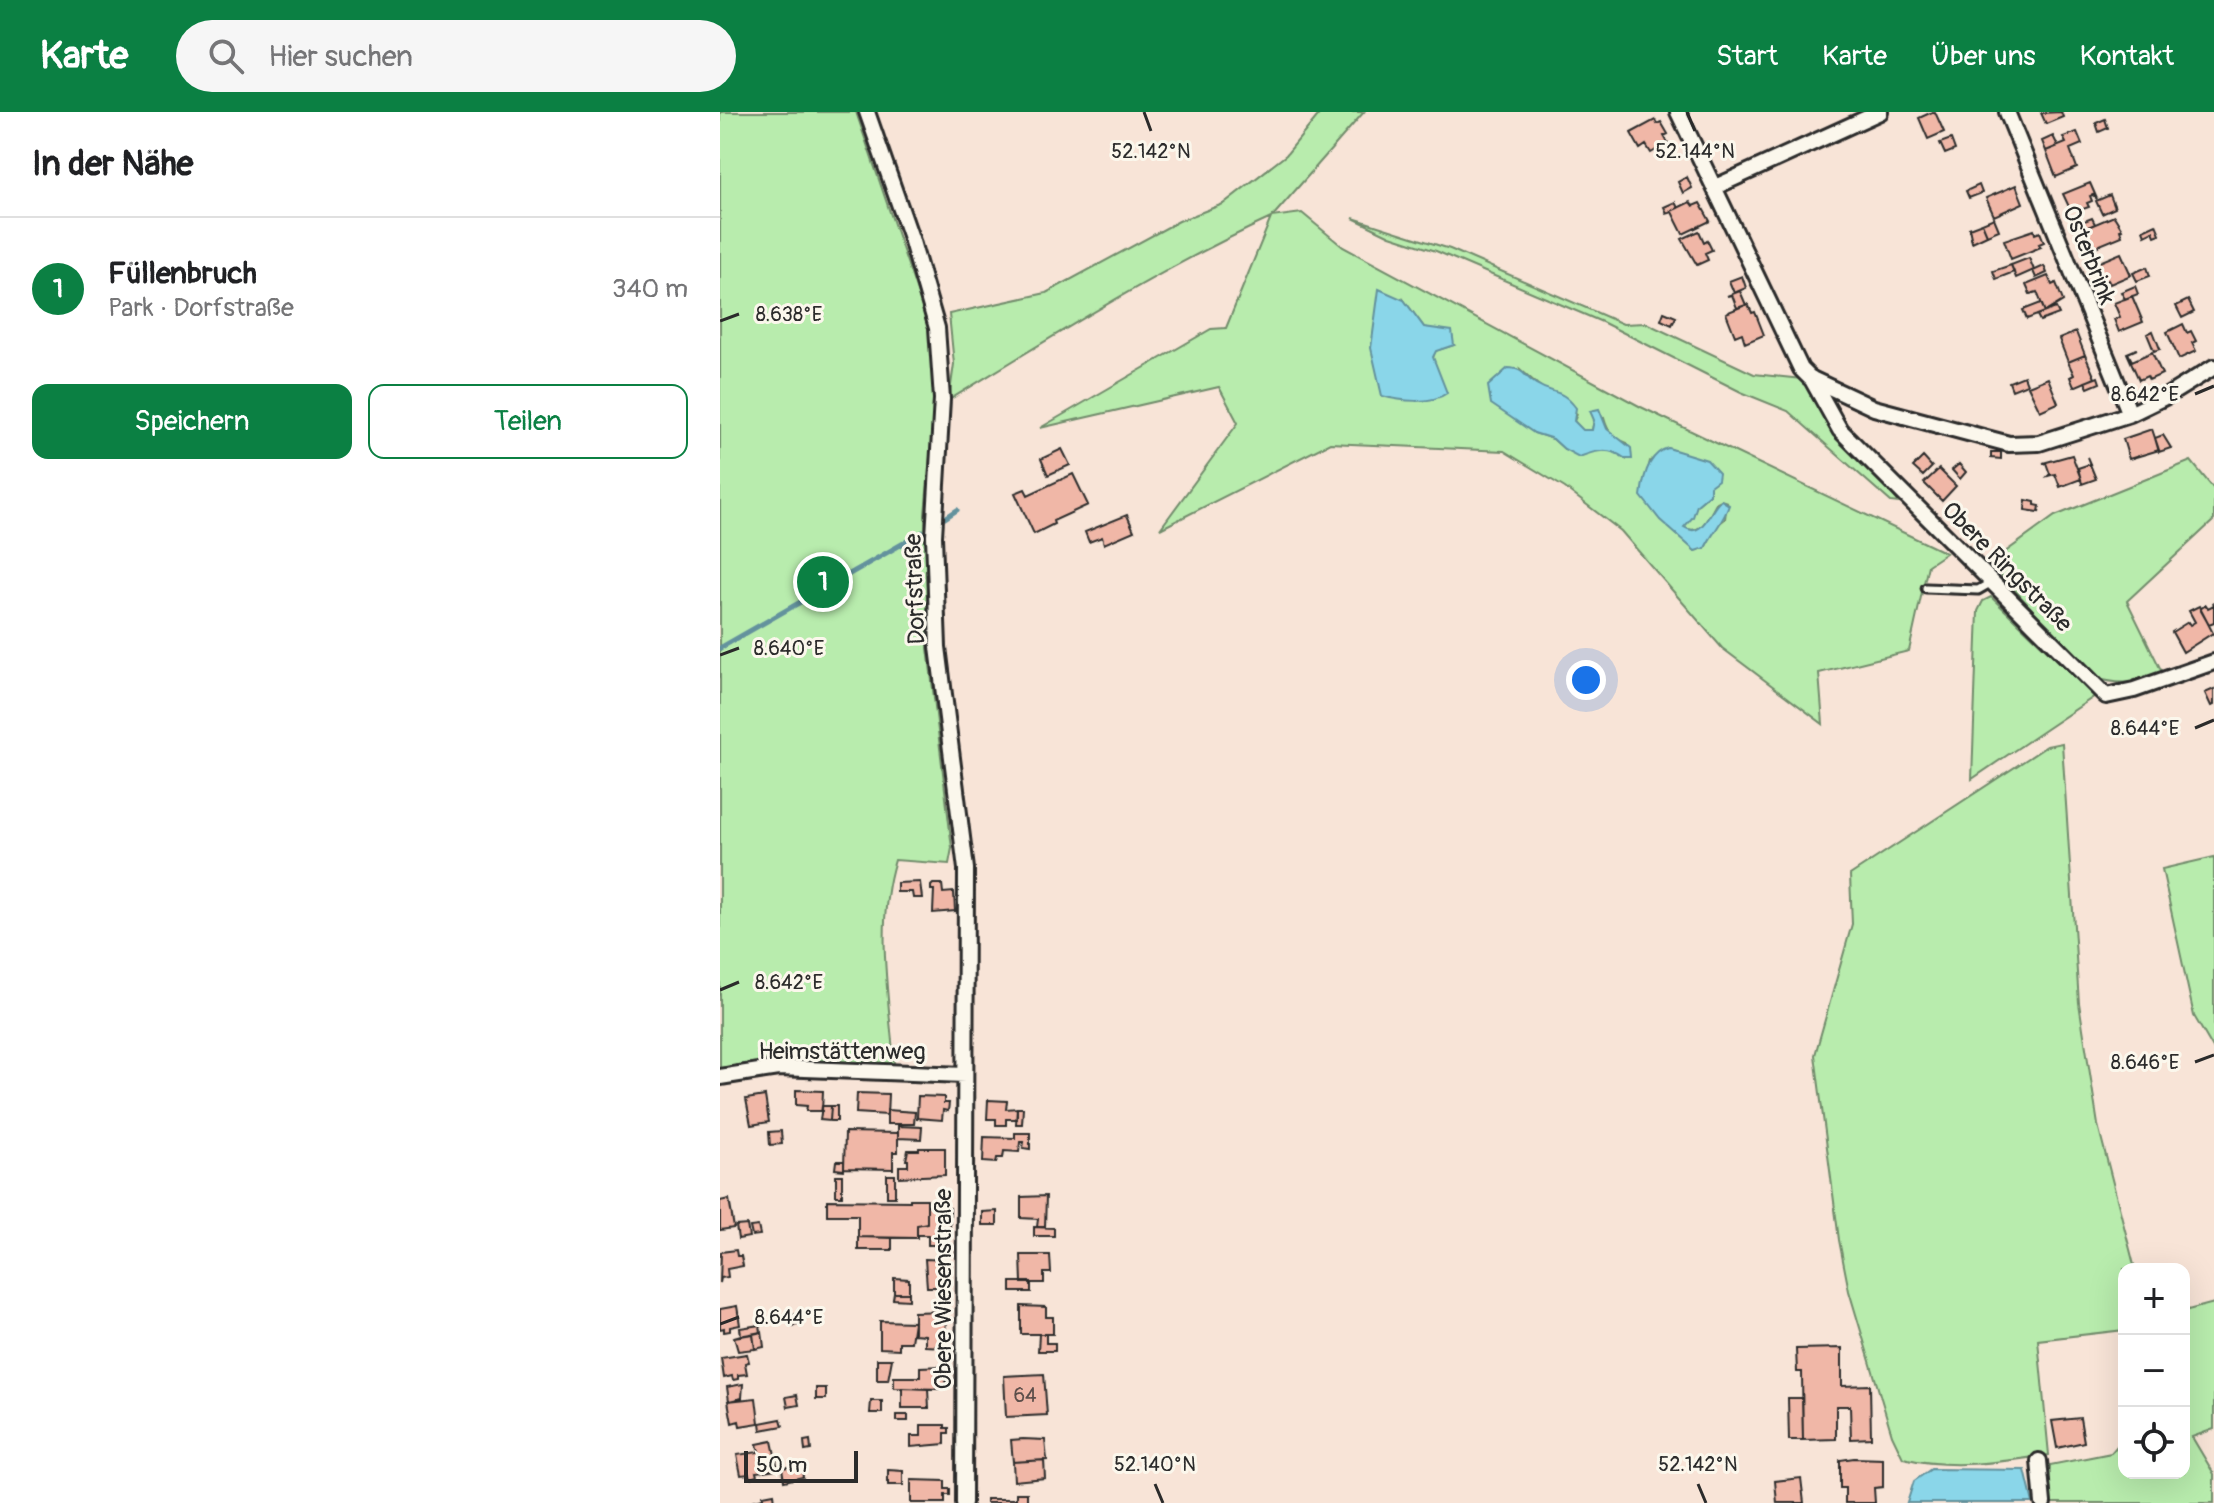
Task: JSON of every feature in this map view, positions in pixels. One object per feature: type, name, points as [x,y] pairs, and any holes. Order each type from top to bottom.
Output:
[{"type":"street","name":"Dorfstraße","points":[[867,112],[911,238],[937,328],[942,399],[934,552],[938,647],[966,869],[965,1075]]},
{"type":"street","name":"Obere Ringstraße","points":[[1678,112],[1801,369],[1810,378],[1840,430],[2106,696],[2149,686],[2214,662]]},
{"type":"street","points":[[1715,187],[1880,112]]},
{"type":"street","name":"Osterbrink","points":[[2007,112],[2130,414]]},
{"type":"street","points":[[1810,378],[1874,408],[2009,444],[2039,443],[2130,414],[2214,367]]},
{"type":"street","name":"Heimstättenweg","points":[[720,1077],[778,1068],[965,1075]]},
{"type":"street","name":"Obere Wiesenstraße","points":[[964,1503],[965,1075]]},
{"type":"street","points":[[2039,1461],[2043,1503]]},
{"type":"lane","points":[[1926,588],[1978,590],[1992,582]]},
{"type":"green space","points":[[720,112],[856,112],[933,339],[935,399],[925,515],[928,648],[952,848],[949,864],[895,860],[889,884],[885,935],[894,1064],[777,1059],[720,1068]]},
{"type":"green space","points":[[1321,112],[1364,112],[1272,217],[1302,213],[1343,247],[1641,407],[1946,553],[1928,565],[1909,651],[1819,673],[1823,724],[1722,648],[1621,531],[1565,488],[1504,451],[1330,443],[1160,529],[1238,423],[1219,387],[1040,428],[1211,329],[1226,328],[1271,218],[1148,281],[949,400],[954,364],[949,314],[1046,293],[1179,221],[1223,204],[1286,155]],"holes":[[[1404,300],[1424,327],[1454,345],[1435,351],[1433,358],[1437,372],[1423,400],[1415,399]],[[1520,369],[1577,414],[1574,421],[1583,431],[1592,430],[1594,420],[1604,418],[1612,434],[1627,443],[1626,459],[1615,451],[1564,449],[1553,439],[1534,433]],[[1668,448],[1676,451],[1710,494],[1697,505],[1683,527],[1695,530],[1708,519],[1717,502],[1727,502],[1725,519],[1716,526],[1705,548],[1695,551],[1657,516],[1647,474],[1650,461]]]},
{"type":"green space","points":[[1353,218],[1450,249],[1623,324],[1646,323],[1754,374],[1802,379],[1899,503],[1891,502],[1788,411],[1741,392],[1602,322]]},
{"type":"green space","points":[[2191,461],[2214,489],[2214,520],[2127,601],[2162,672],[2129,682],[2095,678],[1990,563],[2055,516]]},
{"type":"green space","points":[[1991,597],[2095,696],[1972,779],[1978,611],[1983,601]]},
{"type":"green space","points":[[2062,743],[2079,1003],[2098,1125],[2133,1263],[2118,1263],[2118,1331],[2038,1340],[2049,1455],[1958,1464],[1921,1462],[1903,1458],[1892,1435],[1849,1291],[1839,1240],[1815,1055],[1852,924],[1850,875],[2047,746]]},
{"type":"green space","points":[[2214,857],[2214,1050],[2194,1016],[2162,869]]},
{"type":"green space","points":[[2214,1303],[2214,1429],[2192,1437],[2214,1474],[2214,1503],[2048,1503],[2050,1465],[2111,1453],[2118,1445],[2118,1479],[2190,1479],[2190,1309]]},
{"type":"water","points":[[1379,289],[1404,300],[1424,327],[1452,331],[1454,345],[1436,351],[1433,357],[1447,393],[1424,401],[1382,396],[1371,348]]},
{"type":"water","points":[[1508,368],[1521,371],[1536,384],[1566,397],[1576,408],[1574,421],[1583,430],[1592,430],[1594,420],[1590,411],[1599,409],[1607,429],[1631,448],[1632,459],[1603,451],[1579,457],[1553,439],[1534,433],[1491,404],[1488,386]]},
{"type":"water","points":[[1668,448],[1707,460],[1719,473],[1718,480],[1710,486],[1710,494],[1697,505],[1693,517],[1684,527],[1696,530],[1701,527],[1721,500],[1729,505],[1705,548],[1695,551],[1660,520],[1641,496],[1645,474],[1652,461]]},
{"type":"water","points":[[1931,1469],[2025,1470],[2033,1503],[1907,1503],[1914,1481]]},
{"type":"building","points":[[1935,112],[1944,132],[1928,139],[1919,118]]},
{"type":"building","points":[[2061,112],[2063,117],[2046,124],[2041,113]]},
{"type":"building","points":[[2105,119],[2108,128],[2099,132],[2096,123]]},
{"type":"building","points":[[1655,120],[1657,124],[1661,122],[1668,134],[1664,136],[1668,143],[1651,153],[1646,145],[1640,149],[1631,133]]},
{"type":"building","points":[[2077,132],[2082,144],[2070,149],[2077,168],[2056,177],[2046,151],[2066,143],[2063,137]]},
{"type":"building","points":[[2053,136],[2058,146],[2046,151],[2042,141]]},
{"type":"building","points":[[1951,139],[1955,150],[1945,154],[1940,143]]},
{"type":"building","points":[[1687,177],[1692,188],[1683,193],[1678,182]]},
{"type":"building","points":[[2090,183],[2097,199],[2090,196],[2092,201],[2087,203],[2089,207],[2070,209],[2063,194]]},
{"type":"building","points":[[1979,185],[1982,193],[1969,198],[1966,191]]},
{"type":"building","points":[[2016,185],[2023,203],[1994,216],[1986,198]]},
{"type":"building","points":[[2110,195],[2115,208],[2102,214],[2096,201]]},
{"type":"building","points":[[1675,202],[1678,208],[1667,213],[1664,207]]},
{"type":"building","points":[[1690,202],[1693,206],[1700,203],[1710,221],[1683,234],[1672,212],[1665,214]]},
{"type":"building","points":[[2114,216],[2122,229],[2122,236],[2088,250],[2081,230]]},
{"type":"building","points":[[1994,218],[1999,230],[1987,235],[1982,223]]},
{"type":"building","points":[[2092,218],[2095,224],[2081,230],[2083,235],[2079,237],[2074,225]]},
{"type":"building","points":[[1982,223],[1987,235],[1972,242],[1969,228]]},
{"type":"building","points":[[2156,224],[2160,234],[2155,236],[2153,231],[2145,235],[2143,230]]},
{"type":"building","points":[[2034,230],[2035,234],[2040,232],[2044,242],[2039,244],[2041,247],[2011,259],[2004,240]]},
{"type":"building","points":[[1699,231],[1712,250],[1705,253],[1708,260],[1697,265],[1682,239]]},
{"type":"building","points":[[2121,253],[2131,275],[2110,284],[2108,280],[2100,284],[2092,265]]},
{"type":"building","points":[[2029,258],[2034,270],[2016,278],[2011,265]]},
{"type":"building","points":[[2011,265],[2014,272],[1996,279],[1993,271]]},
{"type":"building","points":[[2044,266],[2047,273],[2036,278],[2033,271]]},
{"type":"building","points":[[2147,267],[2150,276],[2137,281],[2133,273]]},
{"type":"building","points":[[1742,276],[1746,288],[1734,293],[1729,281]]},
{"type":"building","points":[[2048,276],[2052,285],[2056,283],[2063,301],[2045,312],[2037,292],[2030,294],[2026,285]]},
{"type":"building","points":[[2135,286],[2138,294],[2125,299],[2121,292]]},
{"type":"building","points":[[1740,291],[1746,305],[1737,308],[1732,295],[1727,296]]},
{"type":"building","points":[[2132,296],[2143,322],[2119,332],[2114,319],[2120,317],[2114,303]]},
{"type":"building","points":[[2188,300],[2194,312],[2182,318],[2176,306]]},
{"type":"building","points":[[2041,303],[2045,312],[2027,319],[2023,310]]},
{"type":"building","points":[[1748,304],[1752,313],[1755,312],[1764,335],[1745,343],[1742,333],[1735,336],[1726,313]]},
{"type":"building","points":[[2056,308],[2059,314],[2040,321],[2037,315]]},
{"type":"building","points":[[1664,312],[1676,317],[1672,325],[1661,320]]},
{"type":"building","points":[[2183,324],[2196,341],[2192,343],[2196,351],[2179,359],[2167,332]]},
{"type":"building","points":[[2153,331],[2160,349],[2154,351],[2147,334]]},
{"type":"building","points":[[2076,332],[2085,355],[2068,362],[2059,339]]},
{"type":"building","points":[[2137,349],[2128,353],[2132,361],[2152,352],[2162,374],[2149,380],[2147,376],[2139,380],[2127,353]]},
{"type":"building","points":[[2085,355],[2095,378],[2074,387],[2070,377],[2074,375],[2068,362]]},
{"type":"building","points":[[2024,376],[2027,384],[2012,390],[2009,382]]},
{"type":"building","points":[[2098,377],[2100,383],[2088,388],[2085,382]]},
{"type":"building","points":[[2048,378],[2058,403],[2040,411],[2028,386]]},
{"type":"building","points":[[2152,429],[2159,450],[2129,459],[2123,439]]},
{"type":"building","points":[[2163,435],[2171,448],[2159,452],[2155,438]]},
{"type":"building","points":[[1062,449],[1070,465],[1048,475],[1041,459]]},
{"type":"building","points":[[1991,452],[2001,452],[2001,459],[1991,458]]},
{"type":"building","points":[[2072,455],[2081,479],[2060,487],[2055,474],[2048,476],[2046,463],[2043,463]]},
{"type":"building","points":[[1923,457],[1932,467],[1923,476],[1913,467]]},
{"type":"building","points":[[1959,464],[1966,472],[1960,479],[1952,470]]},
{"type":"building","points":[[2090,464],[2096,479],[2082,484],[2078,468]]},
{"type":"building","points":[[1939,469],[1956,486],[1942,501],[1924,483]]},
{"type":"building","points":[[1073,474],[1088,505],[1053,521],[1054,524],[1034,534],[1015,493],[1025,489],[1028,495]]},
{"type":"building","points":[[2026,500],[2040,506],[2039,512],[2025,510]]},
{"type":"building","points":[[1127,515],[1134,531],[1104,544],[1102,537],[1089,542],[1085,532]]},
{"type":"building","points":[[2214,605],[2214,623],[2209,625],[2200,609]]},
{"type":"building","points":[[2199,606],[2213,633],[2183,652],[2172,632],[2188,622],[2190,625],[2195,622],[2189,611]]},
{"type":"building","points":[[2214,689],[2214,705],[2211,706],[2205,693]]},
{"type":"building","points":[[920,882],[922,898],[913,898],[912,892],[897,892],[897,883]]},
{"type":"building","points":[[933,884],[942,884],[943,893],[954,892],[955,911],[933,913]]},
{"type":"building","points":[[796,1090],[823,1091],[822,1111],[806,1111],[807,1106],[796,1105]]},
{"type":"building","points":[[857,1093],[888,1094],[887,1115],[856,1113]]},
{"type":"building","points":[[765,1096],[769,1122],[751,1125],[746,1099]]},
{"type":"building","points":[[918,1096],[944,1097],[944,1103],[949,1103],[948,1111],[943,1110],[942,1120],[917,1118]]},
{"type":"building","points":[[988,1100],[1007,1101],[1006,1109],[1017,1108],[1017,1119],[1006,1119],[1006,1125],[996,1125],[996,1119],[987,1119]]},
{"type":"building","points":[[822,1106],[831,1106],[830,1121],[820,1120]]},
{"type":"building","points":[[831,1106],[837,1106],[837,1121],[830,1121]]},
{"type":"building","points":[[1017,1108],[1023,1108],[1022,1124],[1016,1124]]},
{"type":"building","points":[[887,1110],[915,1112],[914,1124],[887,1124]]},
{"type":"building","points":[[898,1126],[922,1127],[921,1139],[898,1138]]},
{"type":"building","points":[[781,1131],[782,1144],[770,1145],[769,1132]]},
{"type":"building","points":[[845,1132],[898,1133],[898,1152],[893,1152],[893,1169],[844,1168]]},
{"type":"building","points":[[1015,1133],[1030,1133],[1030,1149],[1023,1148],[1024,1142],[1020,1142],[1019,1152],[1004,1151],[1003,1158],[997,1158],[996,1163],[983,1162],[984,1137],[1015,1138]]},
{"type":"building","points":[[945,1148],[945,1175],[899,1177],[899,1166],[908,1166],[908,1150]]},
{"type":"building","points":[[836,1161],[844,1161],[844,1170],[835,1169]]},
{"type":"building","points":[[836,1175],[842,1175],[842,1196],[836,1196]]},
{"type":"building","points":[[887,1175],[895,1175],[895,1197],[887,1197]]},
{"type":"building","points":[[1046,1196],[1045,1227],[1037,1227],[1038,1219],[1021,1218],[1021,1197]]},
{"type":"building","points":[[729,1199],[734,1228],[720,1230],[720,1201]]},
{"type":"building","points":[[927,1199],[927,1223],[917,1225],[917,1238],[858,1237],[858,1215],[827,1215],[827,1200]]},
{"type":"building","points":[[927,1205],[946,1205],[950,1208],[946,1245],[928,1245],[928,1235],[917,1235],[917,1225],[927,1223]]},
{"type":"building","points":[[997,1211],[997,1225],[982,1225],[982,1212]]},
{"type":"building","points":[[747,1225],[749,1237],[738,1239],[736,1226]]},
{"type":"building","points":[[758,1226],[760,1235],[752,1236],[750,1227]]},
{"type":"building","points":[[1034,1227],[1054,1228],[1054,1236],[1034,1236]]},
{"type":"building","points":[[858,1237],[892,1238],[892,1250],[858,1250]]},
{"type":"building","points":[[736,1250],[743,1266],[727,1269],[728,1277],[721,1278],[720,1283],[721,1252]]},
{"type":"building","points":[[1021,1255],[1050,1255],[1051,1273],[1044,1273],[1044,1283],[1022,1283]]},
{"type":"building","points":[[925,1259],[946,1260],[946,1287],[927,1287]]},
{"type":"building","points":[[894,1278],[909,1279],[909,1293],[894,1293]]},
{"type":"building","points":[[1011,1282],[1031,1282],[1031,1292],[1011,1292]]},
{"type":"building","points":[[894,1293],[909,1293],[909,1300],[893,1299]]},
{"type":"building","points":[[737,1306],[740,1325],[724,1332],[724,1328],[720,1329],[720,1309]]},
{"type":"building","points":[[1021,1306],[1046,1307],[1046,1317],[1053,1317],[1053,1334],[1021,1334]]},
{"type":"building","points":[[946,1311],[945,1347],[925,1346],[925,1335],[914,1334],[914,1312]]},
{"type":"building","points":[[798,1314],[799,1325],[791,1326],[790,1315]]},
{"type":"building","points":[[880,1321],[914,1322],[911,1342],[899,1342],[899,1349],[880,1348]]},
{"type":"building","points":[[760,1325],[761,1332],[734,1337],[741,1335],[740,1328]]},
{"type":"building","points":[[762,1332],[764,1347],[755,1349],[753,1334]]},
{"type":"building","points":[[753,1334],[755,1349],[738,1351],[734,1337]]},
{"type":"building","points":[[1039,1334],[1046,1334],[1046,1343],[1055,1343],[1055,1351],[1038,1351]]},
{"type":"building","points":[[1842,1348],[1842,1386],[1870,1385],[1871,1438],[1851,1439],[1850,1406],[1836,1406],[1836,1439],[1803,1440],[1802,1372],[1797,1372],[1796,1349]]},
{"type":"building","points":[[747,1354],[747,1374],[738,1375],[738,1379],[733,1380],[732,1376],[724,1378],[721,1358]]},
{"type":"building","points":[[877,1359],[892,1359],[888,1380],[877,1380]]},
{"type":"building","points":[[945,1366],[946,1373],[950,1373],[950,1381],[946,1380],[945,1389],[894,1388],[894,1377],[920,1377],[920,1367]]},
{"type":"building","points":[[1044,1374],[1047,1415],[1006,1417],[1004,1376]]},
{"type":"building","points":[[743,1384],[742,1398],[729,1401],[727,1387]]},
{"type":"building","points":[[816,1388],[826,1388],[826,1399],[816,1399]]},
{"type":"building","points":[[902,1388],[928,1389],[929,1408],[902,1408]]},
{"type":"building","points":[[797,1395],[799,1405],[788,1407],[786,1397]]},
{"type":"building","points":[[756,1398],[759,1423],[740,1426],[739,1421],[732,1423],[728,1401]]},
{"type":"building","points":[[1788,1398],[1802,1398],[1803,1440],[1789,1440]]},
{"type":"building","points":[[871,1401],[882,1401],[882,1413],[870,1413]]},
{"type":"building","points":[[897,1415],[908,1415],[908,1421],[897,1421]]},
{"type":"building","points":[[2080,1418],[2084,1442],[2057,1448],[2052,1421]]},
{"type":"building","points":[[781,1419],[783,1426],[761,1430],[760,1423]]},
{"type":"building","points":[[921,1425],[945,1425],[949,1428],[949,1433],[945,1433],[945,1444],[911,1447],[911,1436],[921,1436]]},
{"type":"building","points":[[810,1440],[811,1450],[805,1451],[804,1441]]},
{"type":"building","points":[[1011,1440],[1045,1440],[1047,1460],[1013,1462]]},
{"type":"building","points":[[772,1441],[778,1469],[756,1472],[757,1476],[750,1478],[749,1474],[741,1475],[737,1455],[759,1452],[757,1444]]},
{"type":"building","points":[[1883,1459],[1883,1487],[1874,1488],[1875,1503],[1845,1503],[1845,1488],[1840,1488],[1840,1460]]},
{"type":"building","points":[[1044,1460],[1045,1478],[1014,1481],[1013,1462]]},
{"type":"building","points":[[801,1465],[803,1477],[784,1481],[782,1468]]},
{"type":"building","points":[[888,1470],[903,1471],[903,1485],[888,1485]]},
{"type":"building","points":[[1801,1478],[1804,1503],[1777,1503],[1775,1481]]},
{"type":"building","points":[[911,1480],[945,1481],[945,1489],[950,1489],[950,1495],[945,1495],[945,1503],[911,1503]]},
{"type":"building","points":[[774,1493],[775,1503],[745,1503],[763,1498],[763,1495]]},
{"type":"building","points":[[1016,1493],[1027,1493],[1027,1503],[986,1503],[986,1499],[1016,1499]]},
{"type":"waterway","points":[[945,518],[957,510]]},
{"type":"waterway","points":[[720,648],[923,532]]},
{"type":"place","name":"Füllenbruch","points":[[823,582]]}]
